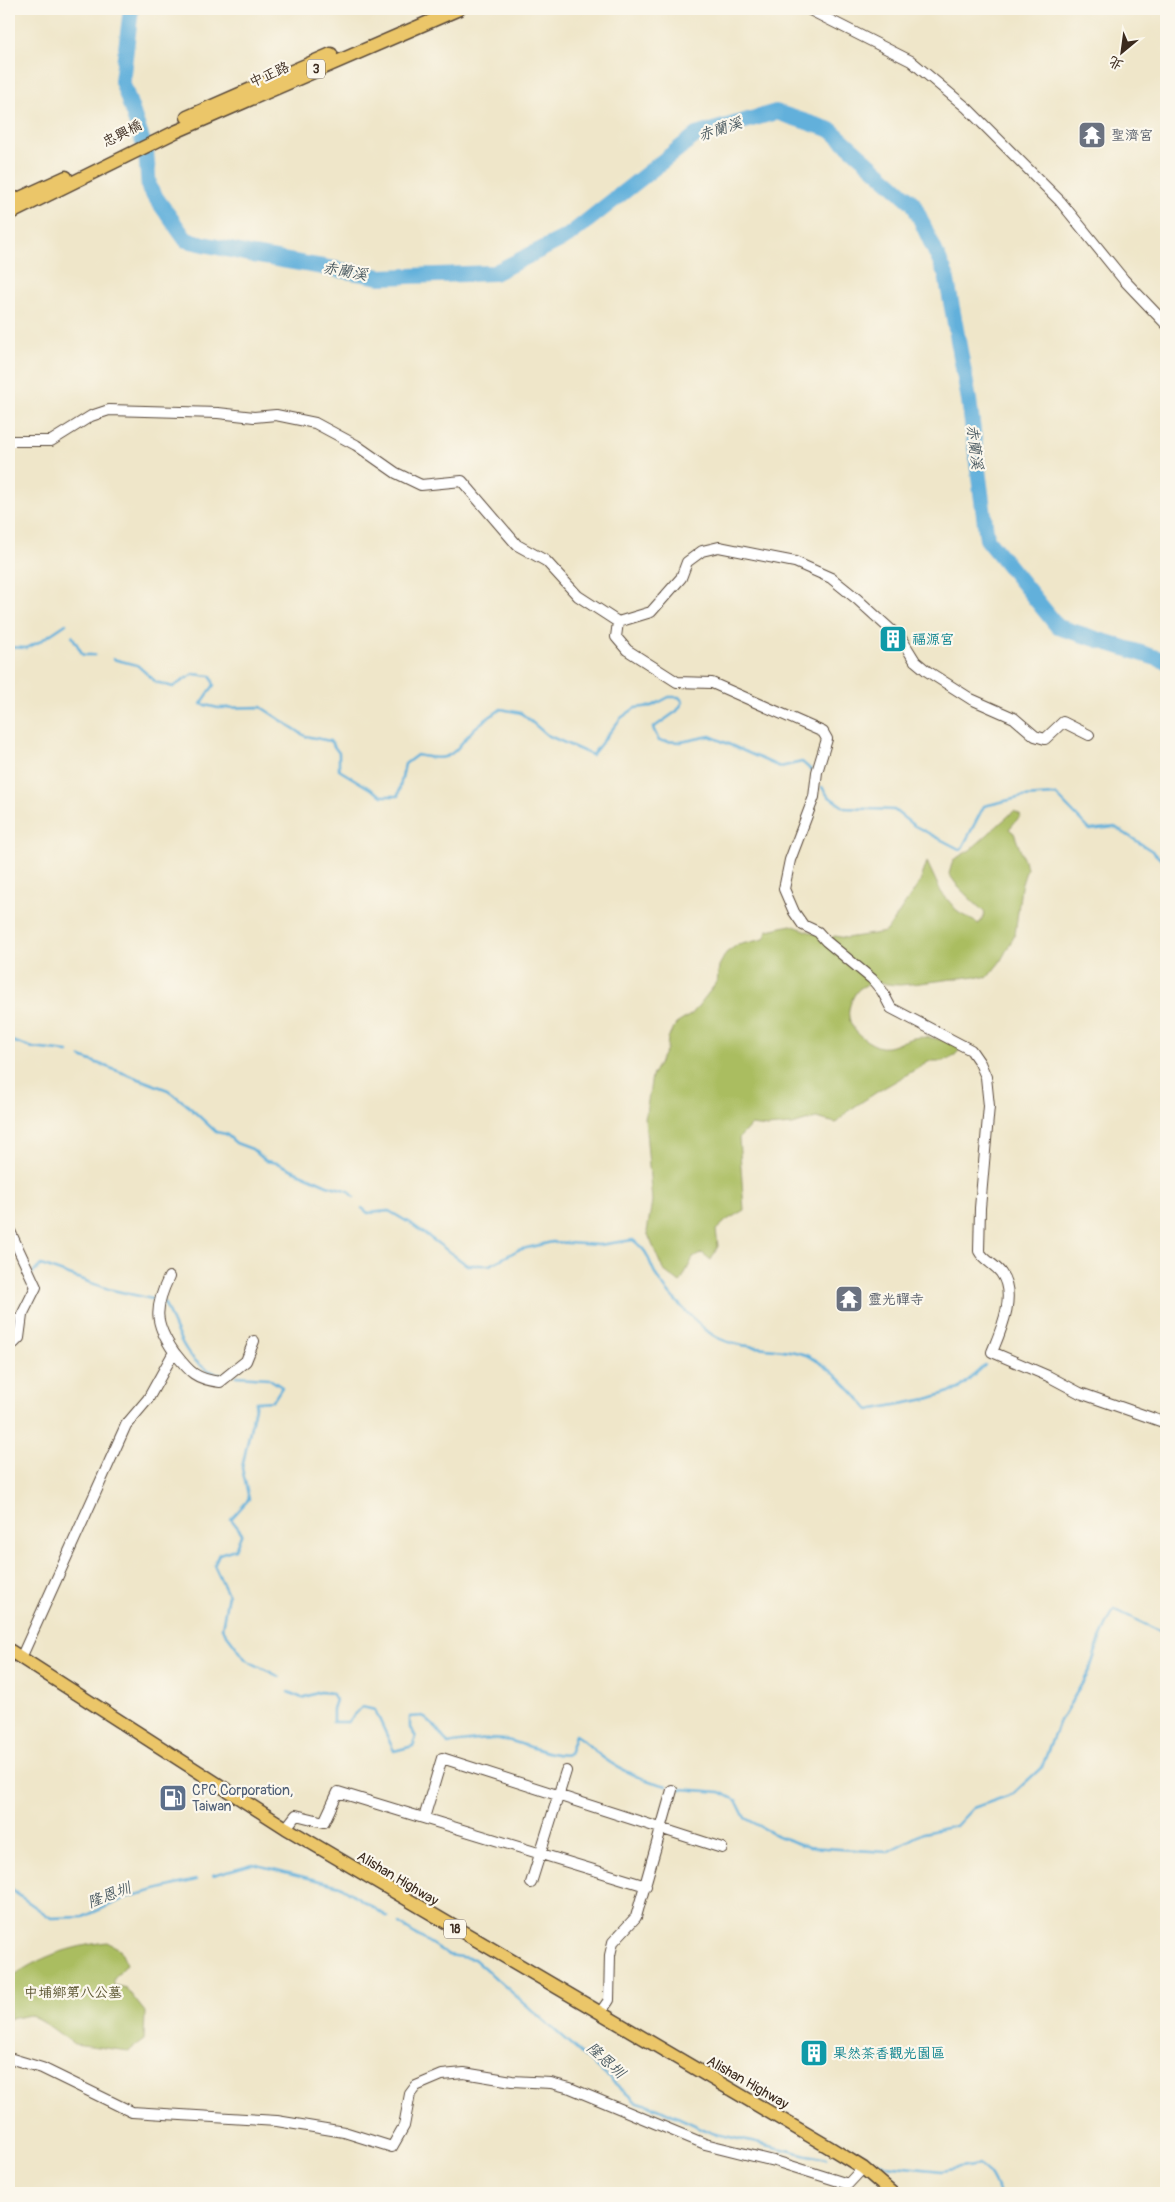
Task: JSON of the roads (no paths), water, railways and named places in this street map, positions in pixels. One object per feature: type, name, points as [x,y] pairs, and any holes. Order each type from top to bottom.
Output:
[{"type":"main road","name":"中正路","points":[[173,128],[266,81],[438,9]]},
{"type":"main road","name":"中正路","points":[[173,128],[459,9]]},
{"type":"main road","name":"忠興橋","points":[[89,170],[173,128]]},
{"type":"main road","name":"3","points":[[9,203],[89,170]]},
{"type":"main road","name":"3","points":[[9,214],[89,170]]},
{"type":"main road","name":"18","points":[[9,1650],[21,1658]]},
{"type":"main road","name":"Alishan Highway","points":[[21,1658],[286,1828],[863,2168],[892,2193]]},
{"type":"street","points":[[808,9],[911,62],[967,108],[1060,201],[1124,280],[1166,324]]},
{"type":"street","points":[[9,441],[51,441],[91,416],[109,410],[218,413],[254,417],[276,415],[302,419],[356,445],[396,473],[421,485],[462,481],[517,545],[546,561],[578,596],[618,622],[651,612],[680,578],[687,562],[702,551],[719,547],[795,562],[832,578],[902,640],[915,661],[972,699],[1014,718],[1035,736],[1045,739],[1063,722],[1089,735]]},
{"type":"street","points":[[618,622],[616,637],[627,650],[676,682],[712,683],[823,732],[827,739],[817,772],[814,797],[790,860],[784,889],[794,912],[803,925],[818,932],[826,941],[862,970],[882,991],[891,1008],[970,1050],[980,1063],[986,1077],[990,1106],[980,1208],[979,1251],[982,1258],[1000,1272],[1008,1284],[1004,1323],[992,1352],[1048,1376],[1080,1393],[1166,1423]]},
{"type":"street","points":[[9,1229],[36,1287],[22,1315],[19,1338],[14,1343],[9,1344]]},
{"type":"street","points":[[169,1277],[159,1297],[160,1332],[190,1372],[203,1380],[220,1382],[246,1361],[254,1340]]},
{"type":"street","points":[[21,1658],[126,1425],[148,1399],[174,1352]]},
{"type":"street","points":[[424,1818],[442,1758],[722,1848]]},
{"type":"street","points":[[531,1883],[566,1771]]},
{"type":"street","points":[[600,2013],[609,2000],[610,1955],[613,1942],[636,1917],[672,1790]]},
{"type":"street","points":[[286,1828],[296,1815],[324,1822],[338,1792],[646,1886]]},
{"type":"street","points":[[9,2058],[42,2068],[132,2112],[285,2122],[344,2132],[392,2147],[404,2126],[413,2090],[421,2082],[433,2077],[464,2073],[512,2081],[551,2083],[580,2091],[690,2139],[726,2151],[778,2162],[848,2184],[863,2168]]},
{"type":"waterway","name":"赤蘭溪","points":[[131,9],[122,81],[146,151],[149,188],[186,240],[253,255],[381,277],[494,273],[568,236],[696,135],[776,112],[831,130],[913,203],[946,275],[969,400],[987,539],[1058,627],[1166,661]]},
{"type":"waterway","points":[[9,647],[26,648],[39,642],[66,624]]},
{"type":"waterway","points":[[72,636],[83,655],[95,655]]},
{"type":"waterway","points":[[113,659],[137,665],[156,682],[173,687],[193,674],[211,676],[214,685],[201,704],[218,708],[261,707],[305,736],[330,741],[339,753],[339,770],[382,796],[398,796],[405,764],[417,755],[438,758],[450,755],[475,728],[501,709],[521,713],[547,735],[592,755],[621,718],[635,708],[652,706],[669,697],[679,697],[683,702],[677,711],[653,728],[659,741],[681,742],[710,736],[780,767],[802,762],[811,770]]},
{"type":"waterway","points":[[822,787],[828,796],[845,808],[894,810],[913,825],[961,850],[984,806],[1022,797],[1056,795],[1090,830],[1115,827],[1152,851],[1166,864]]},
{"type":"waterway","points":[[9,1040],[33,1048],[68,1052]]},
{"type":"waterway","points":[[81,1057],[168,1090],[216,1132],[226,1134],[236,1143],[252,1149],[266,1161],[277,1163],[327,1185],[349,1191],[354,1197]]},
{"type":"waterway","points":[[362,1208],[368,1213],[389,1211],[413,1225],[467,1265],[490,1265],[518,1250],[552,1242],[599,1245],[633,1240],[646,1253],[657,1277],[668,1292],[684,1310],[710,1333],[737,1344],[806,1355],[824,1365],[869,1410],[927,1399],[959,1389],[985,1365]]},
{"type":"waterway","points":[[33,1273],[41,1265],[108,1289],[152,1299]]},
{"type":"waterway","points":[[164,1302],[178,1336],[191,1356],[199,1365],[209,1371],[221,1374]]},
{"type":"waterway","points":[[236,1376],[268,1378],[282,1387],[273,1401],[256,1402],[242,1468],[249,1499],[231,1519],[242,1533],[235,1549],[219,1554],[214,1565],[228,1595],[222,1628],[246,1660],[280,1677]]},
{"type":"waterway","points":[[681,1789],[720,1792],[736,1800],[745,1818],[778,1836],[808,1847],[887,1852],[923,1833],[956,1826],[973,1808],[1013,1794],[1042,1767],[1058,1724],[1089,1672],[1100,1639],[1114,1609],[1163,1633],[1166,1631]]},
{"type":"waterway","points":[[288,1692],[302,1698],[320,1692],[332,1693],[336,1700],[333,1709],[333,1722],[348,1722],[362,1707],[375,1710],[394,1751],[413,1746],[416,1737],[410,1728],[410,1717],[423,1716],[437,1729],[448,1744],[499,1739],[563,1755],[569,1754],[575,1735],[621,1769],[648,1781],[667,1786]]},
{"type":"waterway","name":"隆恩圳","points":[[213,1875],[253,1864],[340,1886],[388,1917]]},
{"type":"waterway","name":"隆恩圳","points":[[9,1886],[17,1894],[51,1918],[83,1917],[128,1897],[196,1880]]},
{"type":"waterway","name":"隆恩圳","points":[[399,1924],[449,1955],[474,1959],[635,2101],[658,2108],[712,2133],[826,2159]]},
{"type":"waterway","name":"隆恩圳","points":[[866,2163],[942,2171],[978,2165],[991,2176],[1000,2193]]},
{"type":"place","name":"聖濟宮","points":[[1092,135]]},
{"type":"place","name":"福源宮","points":[[893,639]]},
{"type":"place","name":"靈光禪寺","points":[[849,1299]]},
{"type":"place","name":"CPC Corporation, Taiwan","points":[[173,1798]]},
{"type":"place","name":"果然茶香觀光園區","points":[[814,2053]]},
{"type":"park label","name":"中埔鄉第八公墓","points":[[73,1992]]}]
